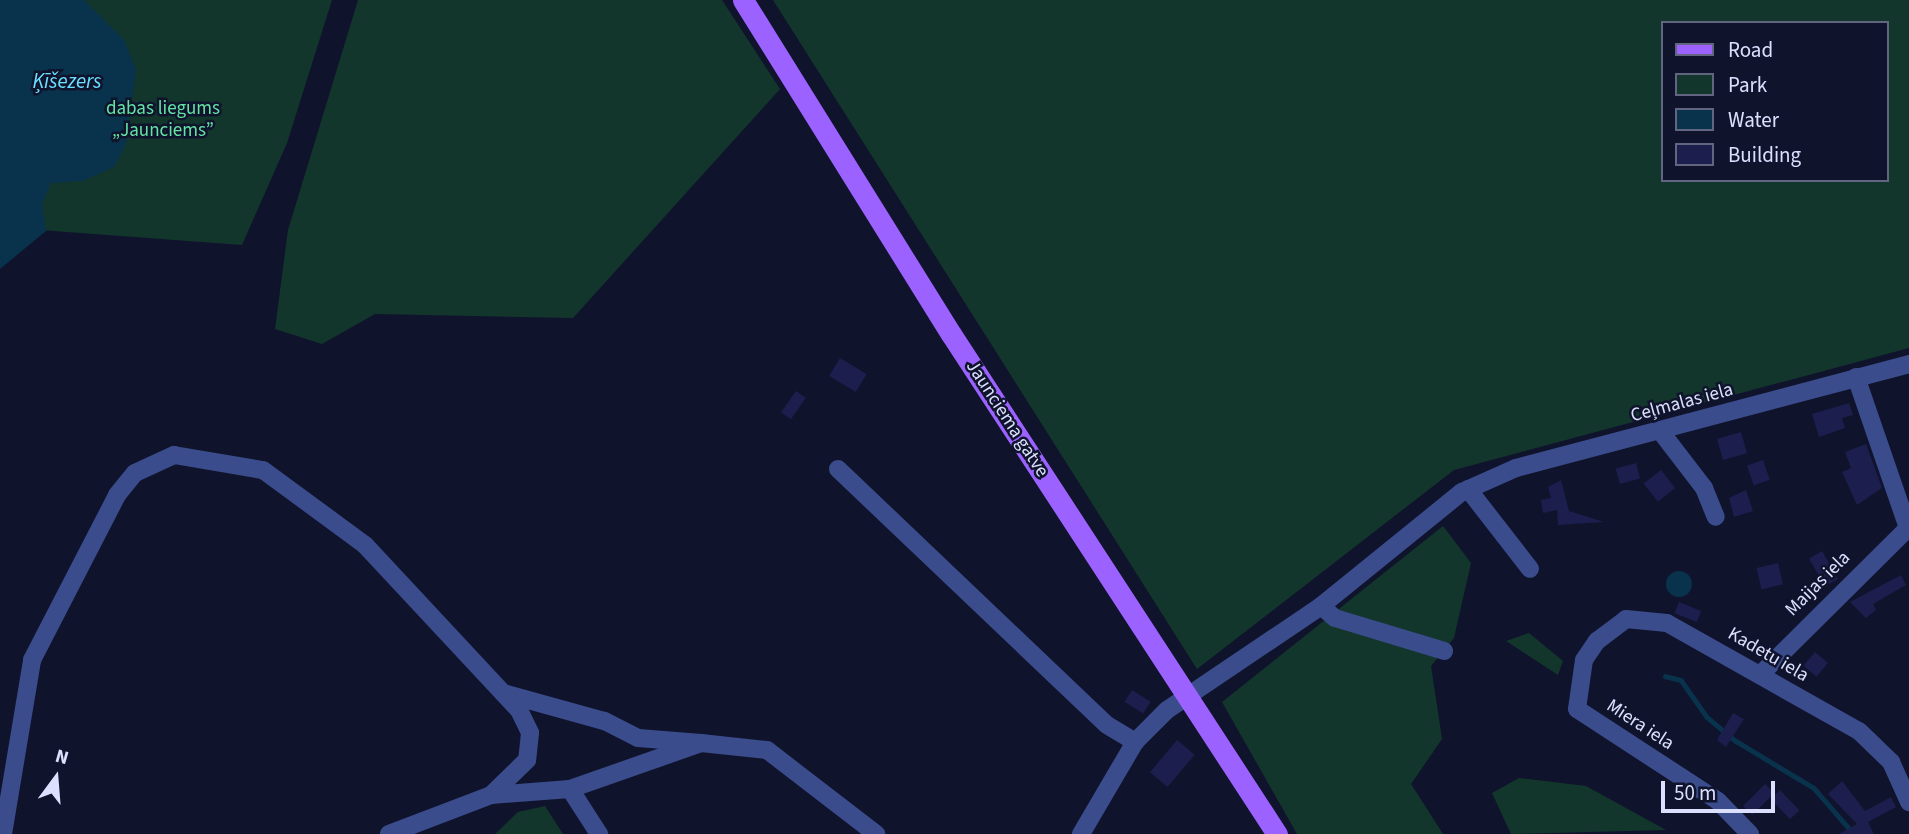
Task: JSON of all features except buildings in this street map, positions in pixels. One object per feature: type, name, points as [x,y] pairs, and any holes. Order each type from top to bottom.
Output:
[{"type":"main road","name":"Jaunciema gatve","points":[[743,0],[951,334],[1277,834]]},
{"type":"street","name":"Ceļmalas iela","points":[[1081,834],[1135,742],[1187,694],[1321,606],[1468,489],[1516,468],[1661,432],[1909,364]]},
{"type":"street","points":[[1856,377],[1908,529]]},
{"type":"street","points":[[1661,432],[1704,488],[1716,517]]},
{"type":"street","points":[[3,834],[32,660],[117,495],[135,473],[174,455],[263,470],[323,508],[503,693],[530,733],[527,760],[491,795]]},
{"type":"street","points":[[838,469],[1107,725],[1135,742]]},
{"type":"street","points":[[1468,489],[1530,569]]},
{"type":"street","name":"Maijas iela","points":[[1761,674],[1908,529]]},
{"type":"street","points":[[1321,606],[1335,618],[1444,651]]},
{"type":"street","name":"Kadetu iela","points":[[1584,660],[1597,640],[1626,619],[1647,616],[1761,674],[1877,746],[1909,802]]},
{"type":"street","name":"Miera iela","points":[[1584,660],[1577,709],[1718,801],[1750,834]]},
{"type":"street","points":[[503,693],[604,721],[638,738],[767,750],[876,834]]},
{"type":"street","points":[[389,834],[491,795],[570,789],[701,743]]},
{"type":"street","points":[[570,789],[599,834]]},
{"type":"green space","name":"dabas liegums „Jaunciems”","points":[[0,0],[332,0],[287,143],[242,245],[0,227]]},
{"type":"green space","points":[[358,0],[722,0],[780,89],[573,318],[375,314],[322,344],[275,329],[288,230]]},
{"type":"green space","points":[[773,0],[1909,0],[1909,348],[1454,470],[1197,669]]},
{"type":"green space","points":[[1443,526],[1471,563],[1454,638],[1431,666],[1442,739],[1411,784],[1443,834],[1297,834],[1222,702]]},
{"type":"green space","points":[[1529,633],[1563,661],[1558,675],[1506,641]]},
{"type":"green space","points":[[1519,778],[1586,786],[1666,830],[1511,834],[1492,793]]},
{"type":"green space","points":[[545,806],[563,834],[495,834],[518,812]]},
{"type":"water","name":"Ķīšezers","points":[[0,0],[84,0],[124,40],[136,69],[126,144],[114,167],[83,181],[51,183],[42,204],[46,231],[0,269]]},
{"type":"water","points":[[1679,571],[1688,575],[1692,584],[1688,593],[1679,597],[1670,593],[1666,584],[1670,575]]},
{"type":"waterway","points":[[1665,676],[1681,680],[1707,717],[1736,741],[1814,788],[1854,834]]}]
